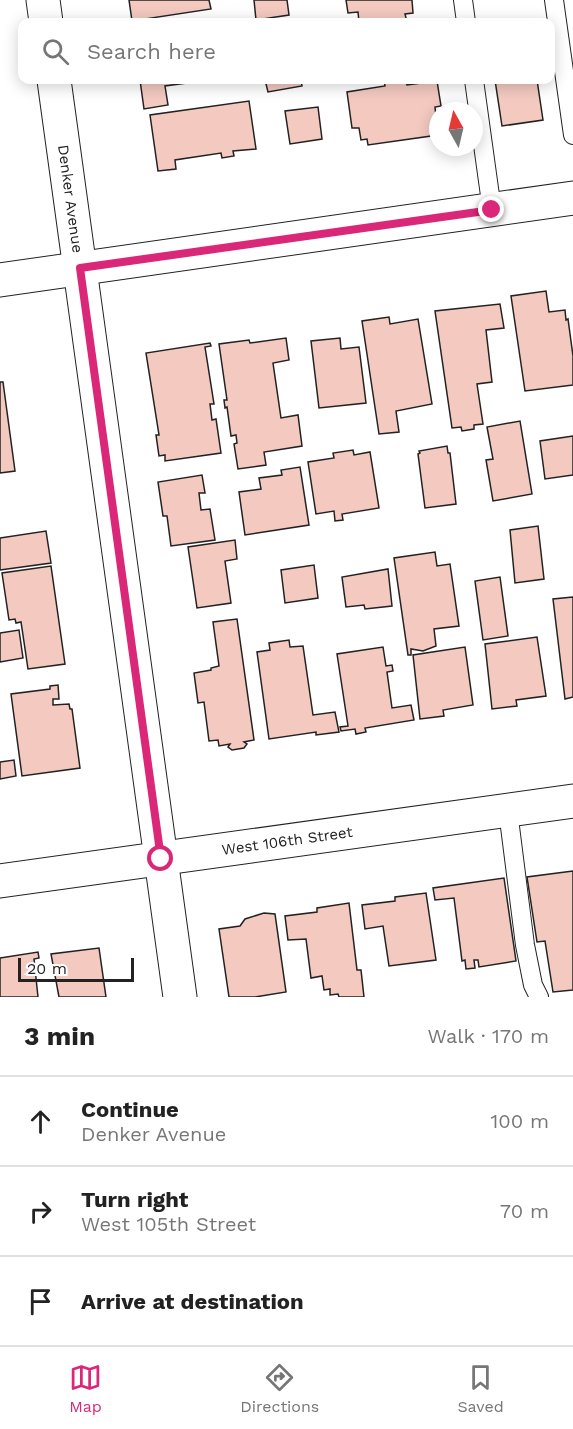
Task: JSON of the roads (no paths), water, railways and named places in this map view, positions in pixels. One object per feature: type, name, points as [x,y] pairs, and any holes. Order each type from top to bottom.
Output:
[{"type":"street","points":[[43,0],[45,18]]},
{"type":"street","name":"Denker Avenue","points":[[55,84],[180,997]]},
{"type":"street","points":[[0,280],[573,198]]},
{"type":"street","name":"West 106th Street","points":[[0,881],[573,801]]},
{"type":"lane","points":[[463,0],[465,18]]},
{"type":"lane","points":[[554,0],[573,135]]},
{"type":"lane","points":[[475,84],[492,210]]},
{"type":"lane","points":[[508,811],[525,945],[533,985],[539,997]]}]
